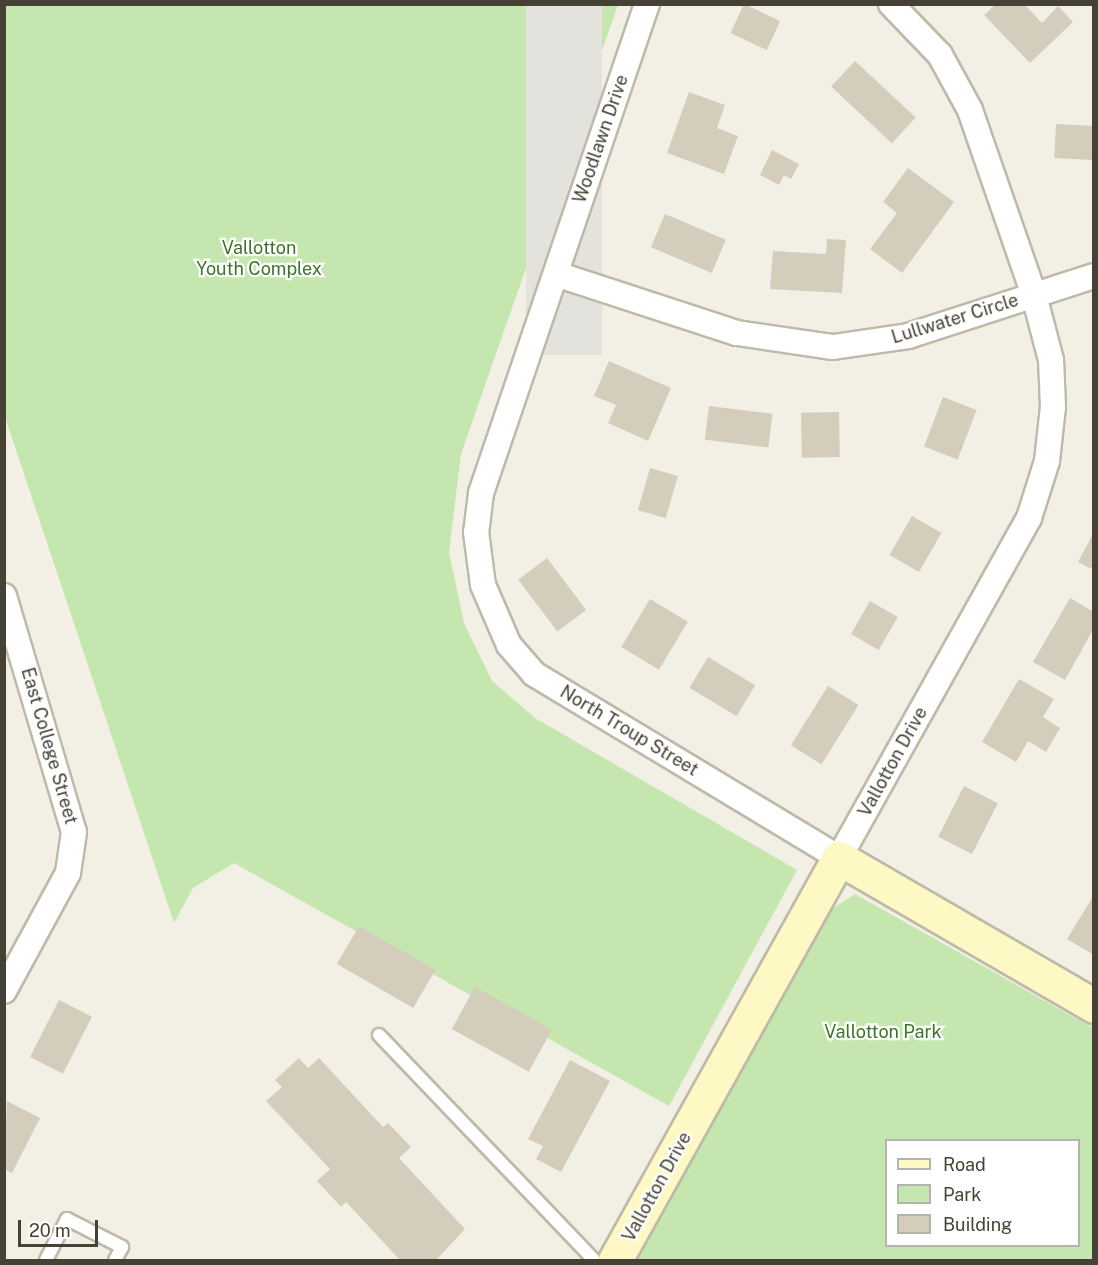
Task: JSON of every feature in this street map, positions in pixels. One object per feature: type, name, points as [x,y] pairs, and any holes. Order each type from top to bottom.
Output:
[{"type":"street","name":"Woodlawn Drive","points":[[556,274],[648,4]]},
{"type":"street","name":"Lullwater Circle","points":[[556,274],[737,333],[811,346],[908,336],[1034,295],[957,80],[920,31],[891,4]]},
{"type":"street","name":"North Troup Street","points":[[556,274],[481,493],[476,553],[491,614],[508,645],[534,674],[839,858],[1094,1006]]},
{"type":"street","points":[[1034,295],[1094,276]]},
{"type":"street","name":"Vallotton Drive","points":[[615,1260],[1029,518],[1047,461],[1053,406],[1051,360],[1034,295]]},
{"type":"street","name":"East College Street","points":[[4,596],[74,832],[68,873],[4,991]]},
{"type":"lane","points":[[379,1035],[594,1260]]},
{"type":"lane","points":[[46,1260],[68,1219],[122,1247],[115,1260]]},
{"type":"green space","name":"Vallotton Youth Complex","points":[[4,5],[618,5],[461,454],[449,552],[464,623],[492,681],[535,718],[797,870],[669,1106],[234,863],[193,888],[174,923],[5,417]]},
{"type":"green space","name":"Vallotton Park","points":[[855,894],[1093,1028],[1093,1260],[633,1260],[824,914]]},
{"type":"shaded area","points":[[526,5],[602,5],[602,355],[526,355]]},
{"type":"building","points":[[744,4],[780,21],[767,50],[730,33]]},
{"type":"building","points":[[996,4],[1024,4],[1042,23],[1058,6],[1073,22],[1030,63],[984,15]]},
{"type":"building","points":[[855,61],[916,118],[892,143],[831,87]]},
{"type":"building","points":[[689,92],[725,105],[717,128],[738,136],[724,174],[667,153]]},
{"type":"building","points":[[1056,124],[1094,126],[1092,160],[1054,158]]},
{"type":"building","points":[[772,150],[799,164],[791,179],[784,175],[779,185],[760,175]]},
{"type":"building","points":[[908,168],[954,202],[902,273],[870,249],[897,213],[883,202]]},
{"type":"building","points":[[665,214],[726,240],[712,273],[651,247]]},
{"type":"building","points":[[827,239],[846,240],[842,293],[770,289],[773,251],[826,254]]},
{"type":"building","points":[[609,361],[671,388],[648,441],[608,423],[616,405],[594,396]]},
{"type":"building","points":[[943,397],[977,410],[958,459],[924,446]]},
{"type":"building","points":[[709,406],[773,414],[768,448],[705,440]]},
{"type":"building","points":[[839,412],[840,457],[802,458],[801,413]]},
{"type":"building","points":[[650,468],[678,476],[666,518],[638,510]]},
{"type":"building","points":[[912,516],[941,533],[919,572],[890,555]]},
{"type":"building","points":[[1094,532],[1094,570],[1078,562]]},
{"type":"building","points":[[547,558],[586,610],[557,632],[518,580]]},
{"type":"building","points":[[1070,598],[1094,612],[1094,628],[1065,680],[1033,662]]},
{"type":"building","points":[[650,599],[688,622],[659,670],[621,647]]},
{"type":"building","points":[[870,601],[898,617],[879,650],[851,634]]},
{"type":"building","points":[[708,657],[755,685],[737,716],[689,688]]},
{"type":"building","points":[[1019,679],[1054,699],[1043,717],[1060,728],[1046,752],[1028,741],[1016,762],[982,742]]},
{"type":"building","points":[[828,686],[859,705],[821,764],[791,745]]},
{"type":"building","points":[[964,786],[998,803],[972,854],[938,837]]},
{"type":"building","points":[[1094,895],[1094,955],[1067,939]]},
{"type":"building","points":[[359,926],[435,970],[413,1008],[337,964]]},
{"type":"building","points":[[475,987],[552,1030],[529,1072],[452,1029]]},
{"type":"building","points":[[59,1000],[92,1017],[63,1074],[30,1057]]},
{"type":"building","points":[[299,1058],[308,1068],[319,1058],[383,1127],[388,1123],[411,1147],[399,1158],[465,1229],[436,1260],[400,1260],[346,1202],[341,1207],[317,1181],[330,1169],[266,1101],[282,1087],[275,1080]]},
{"type":"building","points":[[570,1060],[610,1081],[561,1172],[536,1159],[543,1146],[528,1139]]},
{"type":"building","points":[[7,1101],[40,1118],[12,1173],[4,1169]]}]
